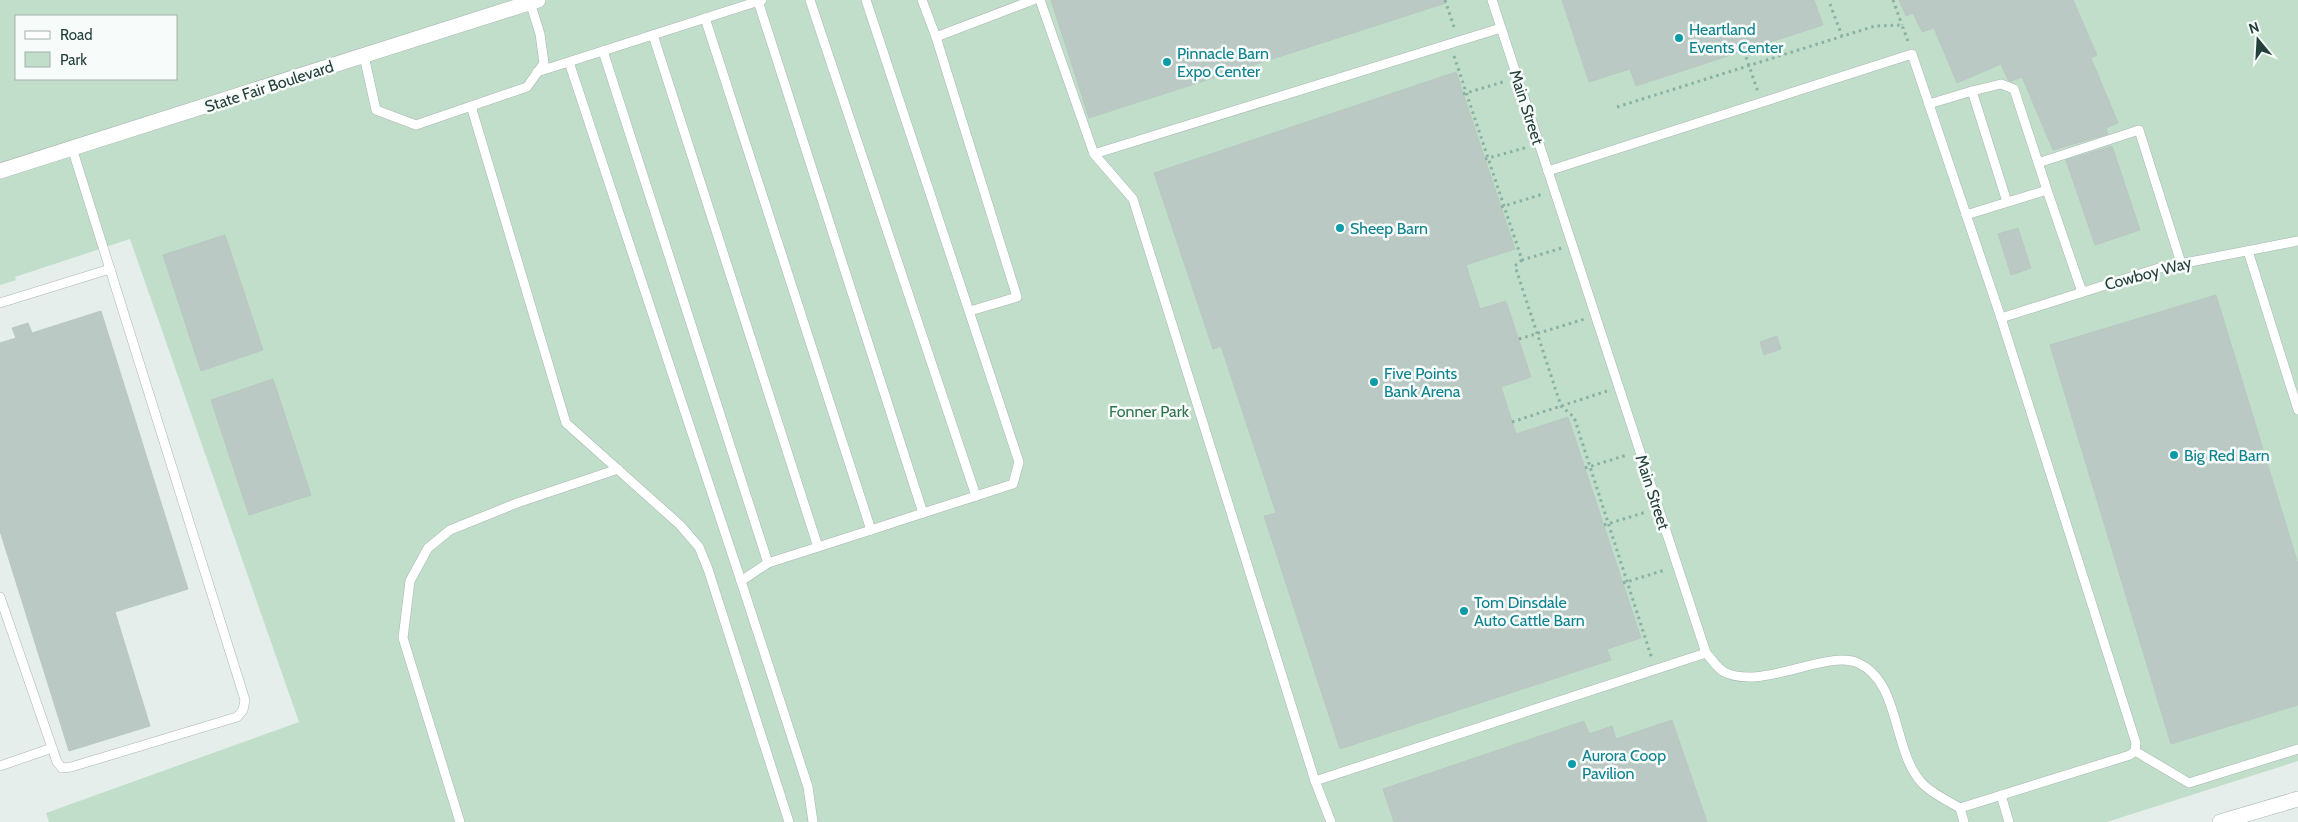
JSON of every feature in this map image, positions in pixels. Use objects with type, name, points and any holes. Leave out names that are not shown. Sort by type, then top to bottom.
[{"type":"street","name":"State Fair Boulevard","points":[[0,171],[534,1]]},
{"type":"street","points":[[2220,822],[2298,799]]},
{"type":"lane","points":[[810,0],[976,496]]},
{"type":"lane","points":[[740,581],[768,564],[1013,484],[1019,462],[866,0]]},
{"type":"lane","points":[[922,0],[936,37],[1017,297],[970,311]]},
{"type":"lane","points":[[936,37],[1033,0]]},
{"type":"lane","points":[[1040,0],[1094,154],[1133,199],[1315,781],[1331,822]]},
{"type":"lane","name":"Main Street","points":[[1492,0],[1706,653],[1724,672],[1748,677],[1797,670],[1838,659],[1856,662],[1872,671],[1881,682],[1908,761],[1922,784],[1960,808]]},
{"type":"lane","points":[[364,56],[376,110],[416,125],[527,87],[544,63],[534,1]]},
{"type":"lane","points":[[537,72],[760,1],[923,514]]},
{"type":"lane","points":[[705,18],[871,530]]},
{"type":"lane","points":[[1094,154],[1501,28]]},
{"type":"lane","points":[[653,35],[818,547]]},
{"type":"lane","points":[[603,51],[768,564]]},
{"type":"lane","points":[[1548,171],[1912,54],[2001,318],[2133,735],[2135,750]]},
{"type":"lane","points":[[569,62],[808,787],[813,822]]},
{"type":"lane","points":[[1929,104],[2001,84],[2014,89],[2082,292]]},
{"type":"lane","points":[[1972,91],[2007,202]]},
{"type":"lane","points":[[471,106],[566,423],[680,525],[699,547],[708,569],[789,822]]},
{"type":"lane","points":[[2038,163],[2139,130],[2180,263]]},
{"type":"lane","points":[[0,597],[57,762],[62,768],[71,767],[237,717],[244,710],[245,700],[72,148]]},
{"type":"lane","points":[[1966,215],[2047,190]]},
{"type":"lane","name":"Cowboy Way","points":[[2001,318],[2159,268],[2298,241]]},
{"type":"lane","points":[[2248,251],[2298,410]]},
{"type":"lane","points":[[0,303],[110,269]]},
{"type":"lane","points":[[460,822],[403,638],[410,581],[428,548],[450,530],[517,503],[618,469]]},
{"type":"lane","points":[[1315,781],[1706,653]]},
{"type":"lane","points":[[0,766],[52,748]]},
{"type":"lane","points":[[2135,750],[2189,783],[2298,749]]},
{"type":"lane","points":[[1964,822],[1960,808],[2130,755],[2135,750]]},
{"type":"lane","points":[[2001,795],[2009,822]]},
{"type":"path","points":[[1445,0],[1465,94],[1522,260]]},
{"type":"path","points":[[1894,0],[1912,54]]},
{"type":"path","points":[[1830,4],[1842,36]]},
{"type":"path","points":[[1617,107],[1874,26],[1902,25]]},
{"type":"path","points":[[1744,51],[1761,102]]},
{"type":"path","points":[[1465,94],[1517,77]]},
{"type":"path","points":[[1486,159],[1539,143]]},
{"type":"path","points":[[1502,206],[1555,191]]},
{"type":"path","points":[[1572,245],[1522,260],[1515,266],[1561,406],[1574,417],[1587,467],[1655,669]]},
{"type":"path","points":[[1519,339],[1595,315]]},
{"type":"path","points":[[1512,422],[1619,387]]},
{"type":"path","points":[[1587,467],[1640,451]]},
{"type":"path","points":[[1606,524],[1658,508]]},
{"type":"path","points":[[1625,582],[1678,567]]},
{"type":"green space","name":"Fonner Park","points":[[0,0],[2298,0],[2298,761],[2107,822],[49,822],[46,813],[299,722],[130,239],[15,277],[16,280],[0,285]]},
{"type":"building","name":"Pinnacle Barn Expo Center","points":[[1051,0],[1446,0],[1446,3],[1089,118]]},
{"type":"building","name":"Heartland Events Center","points":[[1562,0],[1814,0],[1823,25],[1636,86],[1630,69],[1589,82]]},
{"type":"building","points":[[1899,0],[2073,0],[2097,55],[2091,58],[2118,123],[2106,128],[2108,134],[2053,150],[2022,77],[2011,81],[2008,80],[2001,64],[1957,83],[1934,28],[1922,32],[1913,13],[1906,16]]},
{"type":"building","points":[[1456,72],[1515,249],[1466,265],[1480,309],[1506,301],[1531,377],[1501,387],[1516,434],[1568,417],[1641,638],[1607,649],[1611,660],[1340,749],[1264,516],[1276,513],[1221,346],[1213,349],[1154,173]]},
{"type":"building","points":[[2112,146],[2140,230],[2095,245],[2066,160]]},
{"type":"building","points":[[2018,228],[2031,268],[2011,275],[1998,234]]},
{"type":"building","points":[[225,235],[263,350],[201,371],[163,255]]},
{"type":"building","name":"Big Red Barn","points":[[2216,295],[2298,564],[2298,705],[2171,744],[2050,345]]},
{"type":"building","points":[[101,311],[188,589],[115,612],[150,726],[69,751],[0,531],[0,343],[16,338],[12,328],[28,323],[32,333]]},
{"type":"building","points":[[1777,336],[1781,349],[1764,355],[1760,342]]},
{"type":"building","points":[[273,379],[311,495],[249,515],[211,400]]},
{"type":"building","name":"Aurora Coop Pavilion","points":[[1672,720],[1707,822],[1394,822],[1383,789],[1584,721],[1589,734],[1612,726],[1616,739]]},
{"type":"place","name":"Heartland Events Center","points":[[1679,38]]},
{"type":"place","name":"Pinnacle Barn Expo Center","points":[[1167,62]]},
{"type":"place","name":"Sheep Barn","points":[[1340,228]]},
{"type":"place","name":"Five Points Bank Arena","points":[[1374,382]]},
{"type":"place","name":"Big Red Barn","points":[[2174,455]]},
{"type":"place","name":"Tom Dinsdale Auto Cattle Barn","points":[[1464,611]]},
{"type":"place","name":"Aurora Coop Pavilion","points":[[1572,764]]}]
